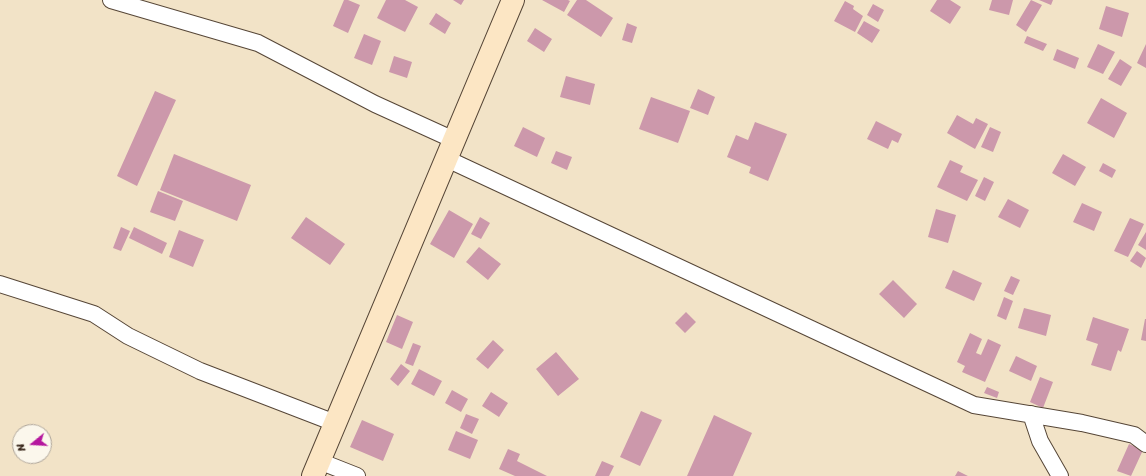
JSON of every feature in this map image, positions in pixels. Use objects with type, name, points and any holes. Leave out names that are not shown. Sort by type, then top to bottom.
[{"type":"main road","points":[[316,468],[513,0]]},
{"type":"street","points":[[111,0],[148,5],[258,43],[375,104],[450,150],[974,405],[1082,423],[1134,436],[1146,444]]},
{"type":"street","points":[[0,284],[94,314],[128,336],[200,370],[335,423]]},
{"type":"street","points":[[1031,414],[1040,441],[1060,476]]},
{"type":"street","points":[[316,468],[357,476]]},
{"type":"building","points":[[344,0],[360,5],[348,33],[333,26]]},
{"type":"building","points":[[386,0],[405,0],[418,7],[405,32],[377,18]]},
{"type":"building","points":[[453,0],[464,0],[461,5]]},
{"type":"building","points":[[542,0],[568,0],[570,1],[564,12]]},
{"type":"building","points":[[577,0],[586,0],[613,18],[601,37],[567,15]]},
{"type":"building","points":[[937,0],[950,0],[961,7],[950,24],[930,11]]},
{"type":"building","points":[[992,0],[1013,0],[1009,15],[989,10]]},
{"type":"building","points":[[1031,0],[1042,5],[1026,32],[1016,25]]},
{"type":"building","points":[[1039,0],[1053,0],[1051,5]]},
{"type":"building","points":[[845,1],[854,6],[853,9],[863,16],[855,32],[834,21]]},
{"type":"building","points":[[873,4],[884,10],[878,22],[867,15]]},
{"type":"building","points":[[1106,6],[1129,13],[1122,37],[1099,29]]},
{"type":"building","points":[[436,13],[451,23],[445,34],[429,24]]},
{"type":"building","points":[[864,21],[880,30],[872,43],[857,33]]},
{"type":"building","points":[[627,23],[637,27],[632,43],[622,40]]},
{"type":"building","points":[[535,28],[552,39],[544,52],[527,41]]},
{"type":"building","points":[[364,34],[381,41],[372,65],[354,58]]},
{"type":"building","points":[[1027,36],[1047,44],[1043,51],[1024,43]]},
{"type":"building","points":[[1098,44],[1115,52],[1103,74],[1087,67]]},
{"type":"building","points":[[1146,44],[1146,68],[1137,63]]},
{"type":"building","points":[[1057,49],[1079,58],[1075,69],[1053,60]]},
{"type":"building","points":[[394,56],[412,62],[407,78],[389,72]]},
{"type":"building","points":[[1120,59],[1132,67],[1121,86],[1108,79]]},
{"type":"building","points":[[566,76],[595,84],[590,105],[560,97]]},
{"type":"building","points":[[698,89],[715,97],[708,115],[690,108]]},
{"type":"building","points":[[155,91],[176,100],[137,186],[117,176]]},
{"type":"building","points":[[651,97],[690,111],[678,143],[639,129]]},
{"type":"building","points":[[1101,98],[1127,113],[1114,138],[1087,123]]},
{"type":"building","points":[[957,115],[973,124],[976,118],[988,124],[975,149],[947,133]]},
{"type":"building","points":[[876,121],[902,134],[898,143],[892,140],[888,149],[867,139]]},
{"type":"building","points":[[755,122],[787,134],[768,181],[749,173],[751,167],[727,157],[736,135],[748,140]]},
{"type":"building","points":[[523,127],[545,138],[537,157],[514,146]]},
{"type":"building","points":[[990,127],[1001,132],[993,152],[981,147]]},
{"type":"building","points":[[556,151],[572,157],[567,170],[551,163]]},
{"type":"building","points":[[174,154],[251,185],[237,221],[160,190]]},
{"type":"building","points":[[1063,154],[1086,167],[1075,186],[1052,173]]},
{"type":"building","points":[[950,160],[963,166],[960,172],[978,180],[967,201],[937,187]]},
{"type":"building","points":[[1103,163],[1116,170],[1112,178],[1099,171]]},
{"type":"building","points":[[984,177],[994,182],[985,201],[975,196]]},
{"type":"building","points":[[158,191],[183,201],[175,221],[150,212]]},
{"type":"building","points":[[1008,199],[1029,210],[1020,228],[998,217]]},
{"type":"building","points":[[1082,203],[1102,212],[1094,231],[1073,222]]},
{"type":"building","points":[[936,209],[956,215],[948,243],[928,237]]},
{"type":"building","points":[[449,210],[473,224],[454,258],[430,244]]},
{"type":"building","points":[[306,217],[345,244],[330,265],[291,238]]},
{"type":"building","points":[[480,217],[490,223],[481,239],[471,234]]},
{"type":"building","points":[[1130,218],[1144,224],[1128,257],[1114,251]]},
{"type":"building","points":[[121,227],[130,231],[121,251],[113,248]]},
{"type":"building","points":[[134,227],[167,243],[162,254],[129,238]]},
{"type":"building","points":[[179,230],[204,240],[193,267],[169,257]]},
{"type":"building","points":[[1146,232],[1146,250],[1138,245]]},
{"type":"building","points":[[479,247],[501,264],[488,280],[466,262]]},
{"type":"building","points":[[1137,251],[1146,258],[1141,268],[1130,261]]},
{"type":"building","points":[[953,270],[982,283],[974,301],[945,288]]},
{"type":"building","points":[[1011,276],[1020,280],[1013,295],[1004,291]]},
{"type":"building","points":[[893,280],[917,304],[904,318],[879,294]]},
{"type":"building","points":[[1004,297],[1013,301],[1006,320],[997,316]]},
{"type":"building","points":[[1024,308],[1051,315],[1046,336],[1018,328]]},
{"type":"building","points":[[686,312],[696,322],[685,333],[675,323]]},
{"type":"building","points":[[397,315],[413,322],[402,349],[386,342]]},
{"type":"building","points":[[1093,317],[1129,329],[1121,352],[1118,350],[1111,371],[1091,365],[1098,344],[1086,340]]},
{"type":"building","points":[[1146,319],[1146,341],[1141,340]]},
{"type":"building","points":[[970,333],[982,339],[976,353],[981,355],[988,339],[1001,345],[985,382],[962,372],[965,366],[957,362]]},
{"type":"building","points":[[493,340],[504,350],[488,369],[476,359]]},
{"type":"building","points":[[413,343],[421,346],[413,366],[405,363]]},
{"type":"building","points":[[556,352],[579,379],[558,396],[536,369]]},
{"type":"building","points":[[1016,356],[1037,366],[1031,381],[1009,371]]},
{"type":"building","points":[[401,364],[410,371],[398,386],[390,379]]},
{"type":"building","points":[[419,369],[442,381],[434,396],[411,384]]},
{"type":"building","points":[[1040,377],[1053,382],[1043,408],[1030,402]]},
{"type":"building","points":[[987,387],[999,392],[997,398],[984,393]]},
{"type":"building","points":[[452,390],[468,399],[461,412],[445,403]]},
{"type":"building","points":[[491,392],[508,403],[499,417],[482,406]]},
{"type":"building","points":[[641,411],[662,420],[640,466],[620,457]]},
{"type":"building","points":[[466,414],[479,419],[472,434],[460,428]]},
{"type":"building","points":[[714,415],[752,433],[733,476],[687,476]]},
{"type":"building","points":[[362,420],[394,434],[383,461],[350,447]]},
{"type":"building","points":[[456,431],[478,440],[470,459],[448,450]]},
{"type":"building","points":[[1129,444],[1143,450],[1131,476],[1117,471]]},
{"type":"building","points":[[508,449],[520,454],[517,461],[547,476],[515,476],[499,469]]},
{"type":"building","points":[[602,461],[614,466],[609,476],[595,476]]},
{"type":"building","points":[[958,471],[968,476],[955,476]]}]
